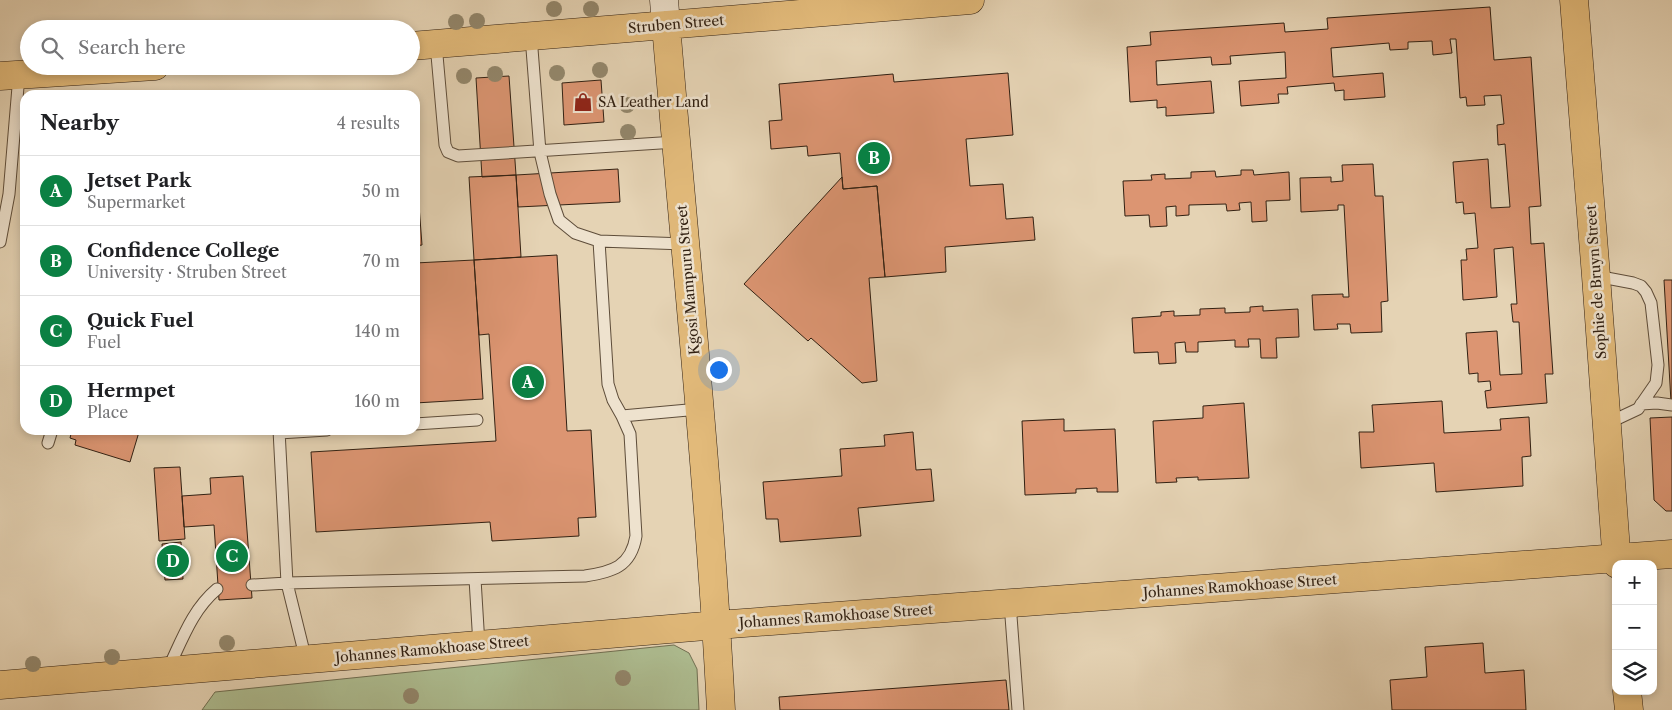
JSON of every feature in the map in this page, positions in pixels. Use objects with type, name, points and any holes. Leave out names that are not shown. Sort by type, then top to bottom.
[{"type":"main road","name":"Struben Street","points":[[424,45],[531,36],[665,12],[970,0]]},
{"type":"main road","name":"Sophie de Bruyn Street","points":[[1574,0],[1617,560]]},
{"type":"main road","name":"Kgosi Mampuru Street","points":[[665,12],[700,409],[717,625],[721,710]]},
{"type":"main road","points":[[9,76],[24,75]]},
{"type":"main road","name":"Johannes Ramokhoase Street","points":[[1625,560],[1672,554]]},
{"type":"main road","name":"Johannes Ramokhoase Street","points":[[0,685],[717,625],[1612,561]]},
{"type":"main road","points":[[1627,695],[1629,710]]},
{"type":"lane","points":[[531,36],[540,152],[550,194],[559,220],[574,233],[600,242],[685,244]]},
{"type":"lane","points":[[424,45],[445,145],[448,152],[458,156],[676,142]]},
{"type":"lane","points":[[0,242],[11,178],[9,76]]},
{"type":"lane","points":[[252,585],[585,576],[604,573],[616,568],[628,559],[635,543],[630,434],[613,400],[608,384],[600,242]]},
{"type":"lane","points":[[1596,276],[1624,280],[1641,286],[1646,292],[1651,303],[1658,366],[1656,383],[1638,409],[1606,424]]},
{"type":"lane","points":[[1641,404],[1657,403],[1672,406]]},
{"type":"lane","points":[[622,416],[700,409]]},
{"type":"lane","points":[[420,424],[478,420]]},
{"type":"lane","points":[[48,443],[50,435]]},
{"type":"lane","points":[[279,435],[287,583],[306,660]]},
{"type":"lane","points":[[475,579],[478,645]]},
{"type":"lane","points":[[167,671],[193,617],[205,600],[218,589]]},
{"type":"lane","points":[[1010,603],[1018,710]]},
{"type":"green space","points":[[674,645],[689,653],[697,669],[699,710],[202,710],[215,692]]},
{"type":"building","points":[[1490,7],[1494,60],[1531,57],[1541,206],[1529,207],[1531,244],[1544,243],[1553,374],[1545,374],[1547,403],[1487,408],[1485,391],[1491,390],[1490,381],[1478,382],[1478,373],[1469,374],[1466,333],[1497,331],[1500,375],[1522,374],[1519,322],[1513,322],[1511,304],[1517,304],[1513,247],[1494,249],[1497,297],[1463,300],[1461,260],[1467,260],[1466,249],[1478,248],[1475,213],[1464,214],[1463,202],[1456,203],[1453,162],[1488,159],[1491,208],[1510,207],[1505,144],[1498,145],[1497,125],[1504,124],[1501,95],[1484,96],[1485,105],[1467,106],[1466,97],[1460,98],[1456,39],[1450,39],[1452,53],[1433,55],[1432,41],[1408,42],[1408,49],[1390,50],[1389,43],[1331,48],[1333,77],[1383,73],[1385,97],[1344,100],[1344,90],[1335,91],[1334,83],[1287,87],[1288,94],[1278,94],[1279,103],[1241,106],[1239,81],[1286,78],[1285,52],[1230,56],[1231,64],[1212,65],[1211,57],[1156,61],[1157,85],[1211,81],[1214,113],[1166,116],[1166,107],[1157,108],[1157,100],[1130,102],[1127,47],[1151,45],[1150,32],[1284,23],[1285,32],[1328,29],[1327,18]]},
{"type":"building","points":[[1008,73],[1013,135],[966,139],[970,186],[1003,184],[1006,219],[1033,217],[1035,240],[945,247],[946,272],[885,277],[877,186],[843,189],[840,153],[808,156],[807,146],[771,149],[769,121],[782,120],[779,84],[893,74],[894,82]]},
{"type":"building","points":[[509,76],[516,175],[482,177],[476,78]]},
{"type":"building","name":"SA Leather Land","points":[[601,80],[604,122],[564,125],[562,83]]},
{"type":"building","points":[[1373,164],[1375,196],[1383,196],[1388,301],[1381,302],[1382,332],[1351,333],[1350,324],[1337,324],[1338,329],[1314,330],[1312,295],[1343,294],[1343,297],[1349,297],[1344,205],[1338,205],[1338,210],[1301,212],[1300,178],[1331,177],[1331,182],[1343,181],[1342,165]]},
{"type":"building","points":[[618,169],[620,202],[518,207],[516,175]]},
{"type":"building","points":[[1241,170],[1253,170],[1254,175],[1289,172],[1290,200],[1266,201],[1267,221],[1252,222],[1251,202],[1239,203],[1240,210],[1227,211],[1226,204],[1189,205],[1189,215],[1176,216],[1176,206],[1166,207],[1167,226],[1150,227],[1149,215],[1125,216],[1123,181],[1152,180],[1151,175],[1165,174],[1165,179],[1191,178],[1191,172],[1215,171],[1216,177],[1241,175]]},
{"type":"building","points":[[516,175],[521,257],[474,260],[469,177]]},
{"type":"building","points":[[842,177],[843,189],[877,186],[885,277],[869,278],[877,381],[862,383],[811,338],[808,341],[744,284]]},
{"type":"building","points":[[420,219],[422,245],[420,245]]},
{"type":"building","points":[[557,255],[567,431],[591,430],[596,517],[578,518],[579,536],[492,541],[490,522],[316,532],[311,452],[496,441],[489,334],[479,335],[474,260]]},
{"type":"building","points":[[474,260],[483,399],[420,403],[420,263]]},
{"type":"building","points":[[1664,280],[1672,280],[1672,402],[1671,402]]},
{"type":"building","points":[[1263,306],[1263,311],[1298,309],[1299,337],[1276,338],[1277,358],[1261,358],[1260,339],[1248,339],[1249,347],[1235,347],[1235,340],[1198,342],[1198,352],[1186,352],[1185,342],[1175,343],[1176,363],[1159,364],[1158,352],[1134,353],[1132,318],[1161,316],[1161,312],[1174,311],[1174,316],[1200,315],[1200,309],[1225,308],[1225,313],[1250,312],[1250,307]]},
{"type":"building","points":[[1442,401],[1444,433],[1501,430],[1500,419],[1529,417],[1531,456],[1522,457],[1523,486],[1436,492],[1434,463],[1361,468],[1359,432],[1374,432],[1372,405]]},
{"type":"building","points":[[1244,403],[1249,478],[1198,480],[1198,477],[1176,478],[1177,482],[1156,483],[1153,421],[1203,418],[1203,406]]},
{"type":"building","points":[[1672,417],[1672,511],[1666,511],[1654,500],[1650,418]]},
{"type":"building","points":[[1064,419],[1064,431],[1115,429],[1118,492],[1097,492],[1097,488],[1076,489],[1076,493],[1025,495],[1022,421]]},
{"type":"building","points":[[913,432],[916,470],[931,469],[934,501],[858,508],[861,536],[780,542],[778,519],[766,519],[763,482],[842,476],[840,449],[885,446],[884,435]]},
{"type":"building","points":[[71,435],[138,435],[130,462],[75,445],[76,440],[70,438]]},
{"type":"building","points":[[180,467],[185,539],[159,541],[154,468]]},
{"type":"building","points":[[243,476],[252,598],[219,600],[214,525],[184,527],[182,496],[211,494],[210,478]]},
{"type":"building","points":[[181,542],[183,579],[165,580],[162,544]]},
{"type":"building","points":[[1483,643],[1485,673],[1524,670],[1526,710],[1392,710],[1390,680],[1427,677],[1425,647]]},
{"type":"building","points":[[1006,680],[1009,710],[780,710],[779,697]]},
{"type":"place","name":"SA Leather Land","points":[[583,102]]},
{"type":"place","name":"Confidence College","points":[[874,158]]},
{"type":"place","name":"Jetset Park","points":[[528,382]]},
{"type":"place","name":"Quick Fuel","points":[[232,556]]},
{"type":"place","name":"Hermpet","points":[[173,561]]}]
